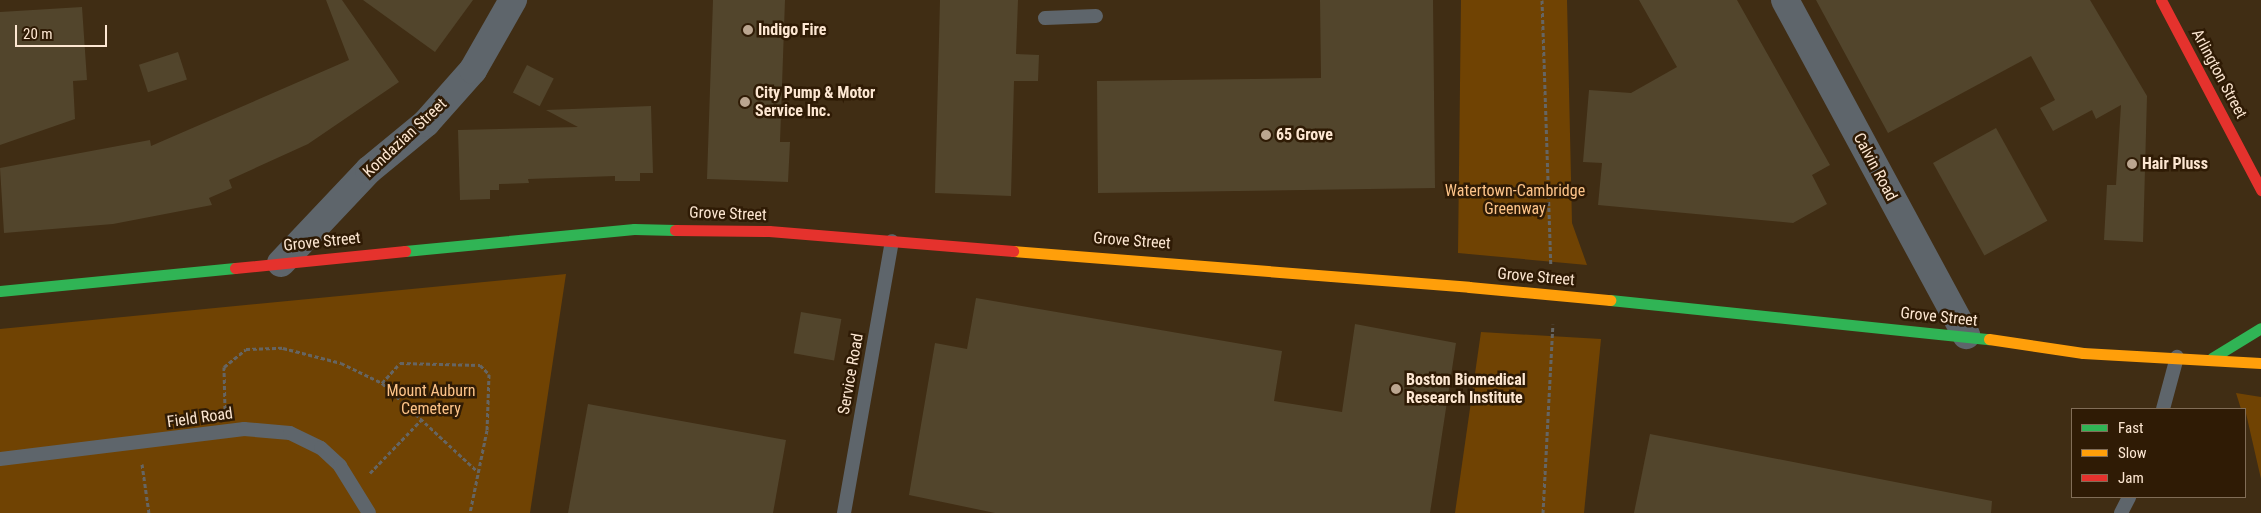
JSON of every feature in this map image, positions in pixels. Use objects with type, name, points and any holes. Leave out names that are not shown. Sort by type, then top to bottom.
[{"type":"street","name":"Kondazian Street","points":[[281,263],[369,170],[426,123],[473,70],[513,0]]},
{"type":"street","name":"Calvin Road","points":[[1785,0],[1966,335]]},
{"type":"street","name":"Arlington Street","points":[[2161,0],[2261,190]]},
{"type":"street","name":"Grove Street","points":[[0,291],[634,229],[769,231],[1469,287],[1966,335],[2083,353],[2212,358],[2261,363]]},
{"type":"street","points":[[2212,358],[2261,328]]},
{"type":"lane","points":[[1044,18],[1096,16]]},
{"type":"lane","name":"Service Road","points":[[844,513],[892,241]]},
{"type":"lane","points":[[2163,408],[2177,357]]},
{"type":"lane","name":"Field Road","points":[[0,459],[226,432],[290,433],[321,448],[356,488],[372,512]]},
{"type":"lane","points":[[2121,513],[2128,498]]},
{"type":"path","points":[[1542,0],[1551,269]]},
{"type":"path","points":[[1543,513],[1552,319]]},
{"type":"path","points":[[226,432],[224,366],[246,349],[283,348],[340,363],[382,383],[478,473]]},
{"type":"path","points":[[382,383],[400,363],[480,365],[488,374],[487,430],[470,513]]},
{"type":"path","points":[[356,488],[421,420]]},
{"type":"path","points":[[139,443],[149,513]]},
{"type":"green space","name":"Watertown-Cambridge Greenway","points":[[1461,0],[1567,0],[1572,223],[1587,265],[1458,253]]},
{"type":"green space","name":"Mount Auburn Cemetery","points":[[566,274],[530,513],[0,513],[0,329]]},
{"type":"green space","points":[[1481,332],[1601,339],[1584,513],[1455,513]]},
{"type":"green space","points":[[2236,393],[2261,397],[2261,479],[2246,408],[2241,408]]},
{"type":"building","points":[[326,0],[342,0],[399,82],[308,144],[229,180],[232,188],[209,198],[212,205],[113,224],[4,233],[0,168],[150,140],[151,146],[349,60]]},
{"type":"building","points":[[363,0],[473,0],[435,52]]},
{"type":"building","name":"City Pump & Motor Service Inc.","points":[[713,0],[785,0],[780,142],[790,142],[788,182],[707,179]]},
{"type":"building","points":[[940,0],[1018,0],[1016,54],[1039,55],[1038,81],[1014,81],[1011,196],[935,193]]},
{"type":"building","name":"65 Grove","points":[[1320,0],[1433,0],[1435,188],[1098,193],[1097,81],[1321,78]]},
{"type":"building","points":[[1639,0],[1737,0],[1830,165],[1812,175],[1827,204],[1793,223],[1598,205],[1602,163],[1583,162],[1589,90],[1631,93],[1677,67]]},
{"type":"building","points":[[1816,0],[2090,0],[2147,96],[2143,242],[2104,240],[2107,185],[2116,185],[2121,105],[2096,119],[2092,110],[2053,131],[2040,108],[2055,100],[2031,56],[1888,133]]},
{"type":"building","points":[[82,7],[87,80],[73,81],[75,119],[0,145],[0,12]]},
{"type":"building","points":[[178,52],[187,80],[148,92],[139,65]]},
{"type":"building","points":[[527,65],[554,79],[540,106],[513,93]]},
{"type":"building","points":[[651,106],[653,173],[640,173],[640,181],[615,181],[615,176],[528,179],[529,183],[499,184],[499,190],[490,190],[490,199],[460,200],[458,130],[578,127],[546,110]]},
{"type":"building","points":[[1996,128],[2047,221],[1984,256],[1933,163]]},
{"type":"building","points":[[976,298],[1282,351],[1274,401],[1342,412],[1355,324],[1456,343],[1430,513],[995,513],[909,495],[935,343],[967,349]]},
{"type":"building","points":[[801,312],[841,319],[834,360],[794,353]]},
{"type":"building","points":[[588,404],[786,440],[773,513],[568,513]]},
{"type":"building","points":[[1650,434],[1992,501],[1991,513],[1634,513]]},
{"type":"traffic: fast","points":[[405,251],[634,229],[675,230]]},
{"type":"traffic: fast","points":[[0,291],[235,268]]},
{"type":"traffic: fast","points":[[1610,300],[1989,339]]},
{"type":"traffic: fast","points":[[2212,358],[2261,328]]},
{"type":"traffic: slow","points":[[1013,251],[1469,287]]},
{"type":"traffic: slow","points":[[1469,287],[1610,300]]},
{"type":"traffic: slow","points":[[1989,339],[2083,353],[2261,363]]},
{"type":"traffic: jam","points":[[2161,0],[2261,190]]},
{"type":"traffic: jam","points":[[675,230],[769,231],[1013,251]]},
{"type":"traffic: jam","points":[[235,268],[405,251]]},
{"type":"place","name":"Indigo Fire","points":[[748,30]]},
{"type":"place","name":"City Pump & Motor Service Inc.","points":[[745,102]]},
{"type":"place","name":"65 Grove","points":[[1266,135]]},
{"type":"place","name":"Hair Pluss","points":[[2132,164]]},
{"type":"place","name":"Boston Biomedical Research Institute","points":[[1396,389]]}]
